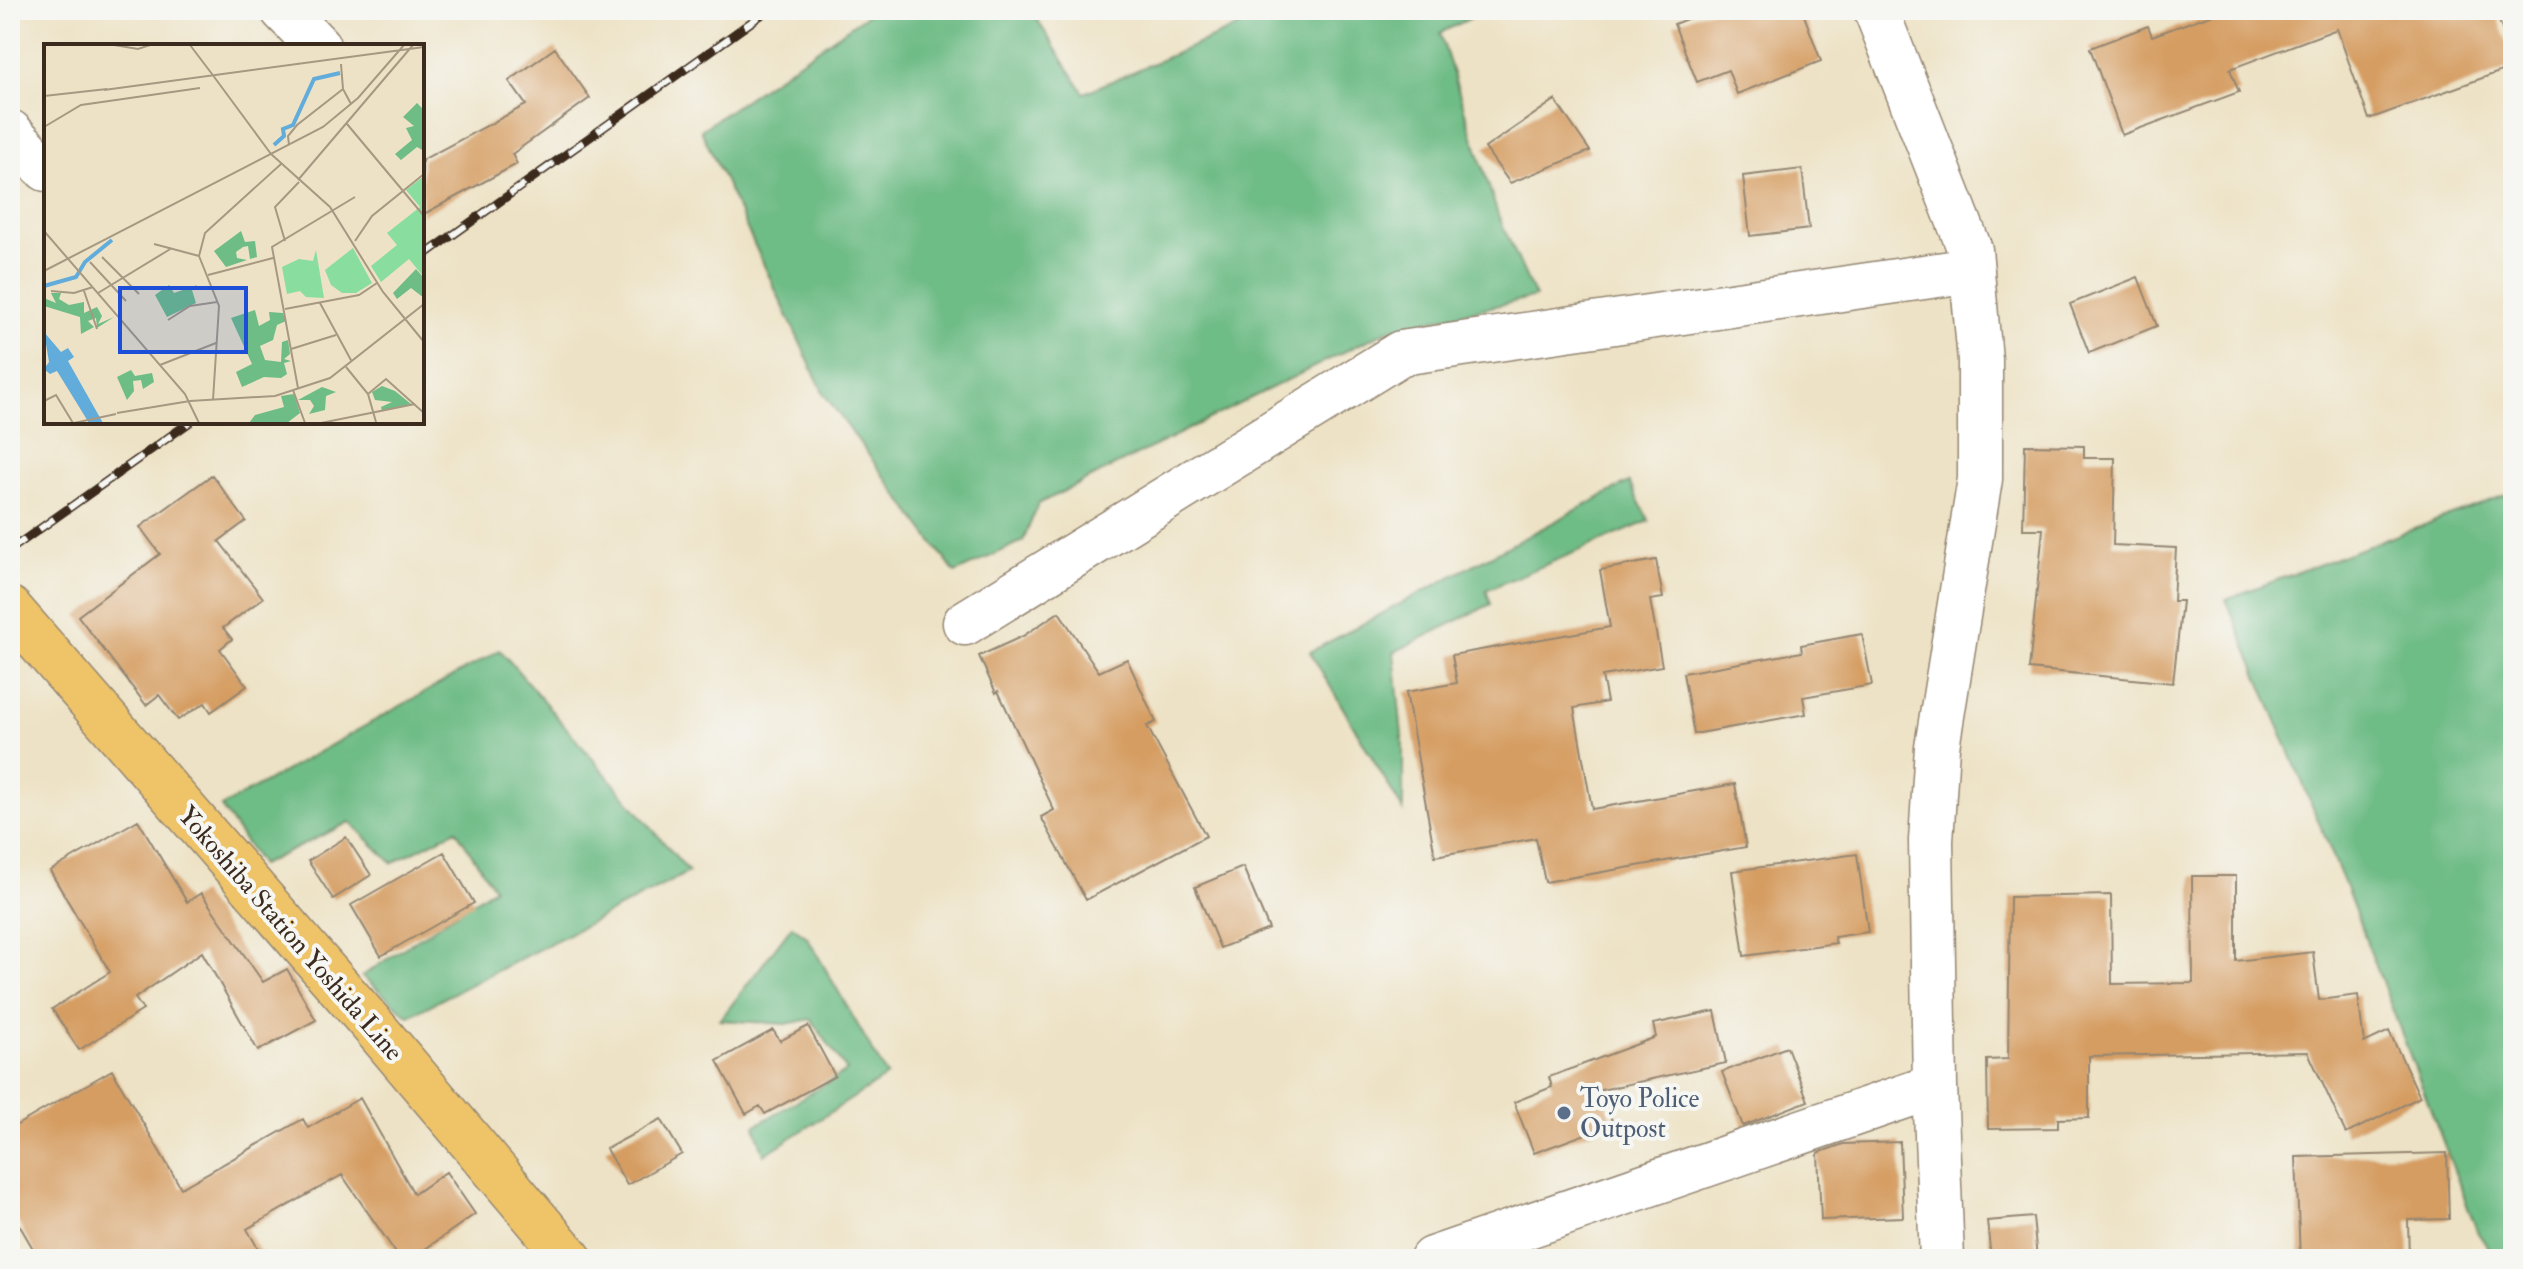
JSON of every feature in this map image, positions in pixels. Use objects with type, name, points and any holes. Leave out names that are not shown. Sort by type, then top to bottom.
[{"type":"main road","name":"Yokoshiba Station Yoshida Line","points":[[10,609],[374,1027],[570,1259]]},
{"type":"street","points":[[283,10],[316,44]]},
{"type":"street","points":[[1876,10],[1970,250],[1980,360],[1980,479],[1937,747],[1931,841],[1935,1086],[1942,1259]]},
{"type":"street","points":[[10,132],[44,167]]},
{"type":"street","points":[[965,623],[1401,353],[1972,270]]},
{"type":"street","points":[[1432,1259],[1935,1086]]},
{"type":"green space","points":[[874,10],[1031,10],[1084,93],[1235,28],[1287,10],[1487,10],[1440,33],[1498,215],[1535,297],[1388,330],[1038,504],[1023,541],[955,573],[824,394],[701,130]]},
{"type":"green space","points":[[1629,482],[1649,521],[1486,590],[1491,604],[1394,652],[1403,746],[1403,810],[1310,652]]},
{"type":"green space","points":[[2513,492],[2513,1259],[2496,1259],[2478,1233],[2343,880],[2226,599]]},
{"type":"green space","points":[[500,650],[689,872],[409,1016],[362,976],[494,888],[456,830],[392,863],[350,822],[261,865],[221,807]]},
{"type":"green space","points":[[792,926],[807,937],[887,1076],[764,1155],[755,1126],[847,1071],[811,1019],[786,1024],[720,1020]]},
{"type":"building","points":[[1709,10],[1802,10],[1821,61],[1737,94],[1728,70],[1697,82],[1674,24]]},
{"type":"building","points":[[2224,10],[2495,10],[2513,59],[2513,67],[2369,119],[2337,29],[2230,69],[2239,92],[2122,135],[2090,48],[2148,26],[2152,36]]},
{"type":"building","points":[[555,48],[590,98],[512,154],[517,164],[424,214],[424,159],[526,105],[509,81]]},
{"type":"building","points":[[1555,100],[1590,151],[1510,183],[1485,148]]},
{"type":"building","points":[[1802,169],[1809,229],[1750,236],[1743,176]]},
{"type":"building","points":[[2138,277],[2157,326],[2089,353],[2070,304]]},
{"type":"building","points":[[2025,445],[2084,446],[2084,458],[2115,458],[2113,545],[2176,548],[2173,601],[2182,601],[2173,683],[2029,669],[2043,529],[2023,529]]},
{"type":"building","points":[[212,475],[246,521],[219,541],[263,598],[223,628],[232,639],[220,649],[247,686],[211,712],[205,703],[178,720],[159,695],[146,705],[78,616],[160,554],[140,527]]},
{"type":"building","points":[[1656,560],[1663,598],[1650,600],[1662,666],[1602,676],[1607,702],[1574,708],[1592,809],[1735,784],[1746,847],[1545,882],[1536,838],[1435,856],[1406,692],[1457,683],[1452,655],[1610,627],[1600,570]]},
{"type":"building","points":[[1059,612],[1099,672],[1127,659],[1156,722],[1147,726],[1206,836],[1086,900],[1041,817],[1054,810],[979,656],[1023,636]]},
{"type":"building","points":[[1862,634],[1872,685],[1803,697],[1806,714],[1694,734],[1683,673],[1802,652],[1801,645]]},
{"type":"building","points":[[138,820],[187,902],[201,893],[263,982],[287,969],[316,1020],[258,1051],[202,952],[135,998],[143,1010],[79,1050],[52,1009],[110,972],[50,871]]},
{"type":"building","points":[[346,837],[371,875],[333,899],[308,861]]},
{"type":"building","points":[[444,852],[474,903],[381,956],[351,905]]},
{"type":"building","points":[[1857,854],[1868,932],[1834,937],[1836,943],[1744,956],[1732,871]]},
{"type":"building","points":[[1243,867],[1269,929],[1220,948],[1195,887]]},
{"type":"building","points":[[2192,876],[2236,876],[2236,961],[2313,952],[2319,1000],[2358,995],[2364,1043],[2389,1031],[2420,1097],[2346,1134],[2308,1052],[2089,1056],[2089,1118],[2058,1119],[2058,1128],[1988,1129],[1987,1060],[2008,1059],[2010,897],[2111,895],[2112,984],[2193,983]]},
{"type":"building","points":[[1715,1011],[1726,1063],[1601,1090],[1613,1124],[1534,1153],[1514,1102],[1552,1087],[1549,1077],[1656,1037],[1653,1024]]},
{"type":"building","points":[[808,1026],[835,1076],[765,1114],[760,1106],[746,1114],[717,1061],[773,1030],[780,1041]]},
{"type":"building","points":[[1787,1047],[1808,1101],[1743,1126],[1722,1072]]},
{"type":"building","points":[[112,1070],[181,1188],[303,1119],[308,1128],[360,1098],[414,1194],[446,1172],[475,1214],[411,1259],[400,1259],[342,1175],[247,1229],[264,1259],[39,1259],[10,1209],[10,1129]]},
{"type":"building","points":[[661,1119],[682,1154],[627,1185],[606,1149]]},
{"type":"building","points":[[1900,1142],[1903,1217],[1821,1220],[1818,1153],[1843,1144]]},
{"type":"building","points":[[2447,1153],[2449,1219],[2408,1220],[2409,1259],[2300,1259],[2296,1157]]},
{"type":"building","points":[[2033,1217],[2037,1259],[1991,1259],[1987,1221]]},
{"type":"railway","points":[[424,256],[768,10]]},
{"type":"railway","points":[[10,550],[187,424]]},
{"type":"place","name":"Toyo Police Outpost","points":[[1564,1113]]}]
